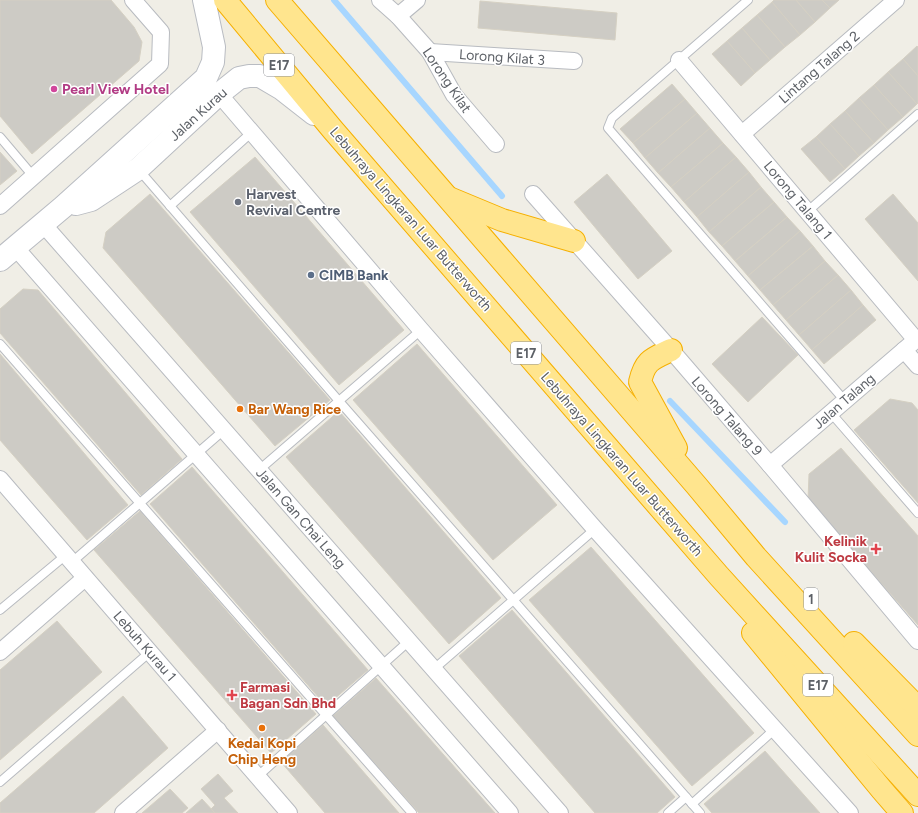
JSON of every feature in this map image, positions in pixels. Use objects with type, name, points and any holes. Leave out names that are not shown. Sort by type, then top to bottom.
[{"type":"highway","name":"Lebuhraya Lingkaran Luar Butterworth","points":[[225,0],[333,130],[719,576],[918,795]]},
{"type":"highway","points":[[276,0],[696,485],[756,557],[918,735]]},
{"type":"highway","points":[[446,197],[502,220],[574,241]]},
{"type":"highway","points":[[671,350],[651,360],[643,370],[640,382],[696,485]]},
{"type":"highway","name":"1","points":[[756,557],[804,592],[918,708]]},
{"type":"highway","points":[[719,576],[755,636],[902,813]]},
{"type":"street","points":[[0,206],[160,64],[161,32],[133,0]]},
{"type":"street","name":"Jalan Kurau","points":[[8,253],[63,207],[206,78],[213,62],[214,47],[204,0]]},
{"type":"street","name":"Lorong Kilat","points":[[380,0],[398,16],[430,52],[454,95],[496,144]]},
{"type":"street","points":[[398,16],[417,0]]},
{"type":"street","name":"Lintang Talang 2","points":[[742,134],[896,0]]},
{"type":"street","name":"Lorong Kilat 3","points":[[430,52],[574,61]]},
{"type":"street","name":"Lorong Talang 1","points":[[680,60],[808,211],[912,342],[918,366]]},
{"type":"street","name":"Jalan Kurau","points":[[63,207],[91,200],[138,168],[219,94],[239,78],[260,76],[282,89],[333,130]]},
{"type":"street","points":[[219,94],[421,330],[595,529],[850,813]]},
{"type":"street","name":"Lorong Talang 9","points":[[534,194],[770,465],[918,641]]},
{"type":"street","name":"Jalan Gan Chai Leng","points":[[43,224],[560,813]]},
{"type":"street","points":[[8,253],[196,454],[510,813]]},
{"type":"street","name":"Jalan Talang","points":[[770,465],[912,342]]},
{"type":"street","name":"Lebuh Kurau 1","points":[[0,479],[290,813]]},
{"type":"street","points":[[0,652],[86,578]]},
{"type":"street","points":[[123,813],[218,730]]},
{"type":"lane","points":[[748,0],[612,118],[608,128],[845,401]]},
{"type":"lane","points":[[808,211],[918,114]]},
{"type":"lane","points":[[170,206],[252,132]]},
{"type":"lane","points":[[0,137],[34,176]]},
{"type":"lane","points":[[138,168],[339,401],[700,813]]},
{"type":"lane","points":[[259,470],[421,330]]},
{"type":"lane","points":[[0,344],[412,813]]},
{"type":"lane","points":[[831,413],[918,513]]},
{"type":"lane","points":[[0,610],[139,503],[224,430]]},
{"type":"lane","points":[[434,670],[595,529]]},
{"type":"lane","points":[[258,776],[409,641]]},
{"type":"lane","points":[[0,782],[150,652]]},
{"type":"lane","points":[[668,813],[689,801],[775,729]]},
{"type":"building","name":"Pearl View Hotel","points":[[0,0],[111,0],[134,27],[142,42],[139,61],[32,154],[0,116]]},
{"type":"building","points":[[774,0],[796,0],[815,22],[800,35],[772,2]]},
{"type":"building","points":[[796,0],[822,0],[830,8],[815,22]]},
{"type":"building","points":[[822,0],[839,0],[830,8]]},
{"type":"building","points":[[480,1],[617,13],[615,40],[478,28]]},
{"type":"building","points":[[772,2],[800,35],[785,47],[757,15]]},
{"type":"building","points":[[757,15],[785,47],[770,60],[742,28]]},
{"type":"building","points":[[742,28],[770,60],[755,73],[727,41]]},
{"type":"building","points":[[727,41],[755,73],[741,86],[712,54]]},
{"type":"building","points":[[917,46],[918,47],[918,76],[903,59]]},
{"type":"building","points":[[903,59],[918,76],[917,104],[888,72]]},
{"type":"building","points":[[888,72],[917,104],[903,117],[874,85]]},
{"type":"building","points":[[672,84],[685,99],[633,143],[620,129]]},
{"type":"building","points":[[874,85],[903,117],[888,130],[859,98]]},
{"type":"building","points":[[859,98],[888,130],[874,143],[845,111]]},
{"type":"building","points":[[685,99],[697,113],[645,158],[633,143]]},
{"type":"building","points":[[845,111],[874,143],[859,156],[830,124]]},
{"type":"building","points":[[697,113],[710,128],[658,173],[645,158]]},
{"type":"building","points":[[830,124],[859,156],[845,169],[816,137]]},
{"type":"building","points":[[710,128],[723,143],[671,187],[658,173]]},
{"type":"building","points":[[816,137],[845,169],[830,182],[801,149]]},
{"type":"building","points":[[723,143],[736,157],[684,202],[671,187]]},
{"type":"building","points":[[0,152],[17,171],[0,185]]},
{"type":"building","points":[[255,157],[404,330],[339,385],[190,212]]},
{"type":"building","points":[[736,157],[749,172],[697,217],[684,202]]},
{"type":"building","points":[[749,172],[761,187],[709,232],[697,217]]},
{"type":"building","points":[[607,174],[672,251],[638,279],[574,202]]},
{"type":"building","points":[[761,187],[774,202],[722,246],[709,232]]},
{"type":"building","points":[[150,194],[330,400],[275,446],[103,248],[106,232]]},
{"type":"building","points":[[893,194],[918,223],[918,281],[865,219]]},
{"type":"building","points":[[774,202],[787,217],[735,261],[722,246]]},
{"type":"building","points":[[787,217],[800,231],[748,276],[735,261]]},
{"type":"building","points":[[800,231],[813,246],[760,290],[748,276]]},
{"type":"building","points":[[813,246],[825,261],[773,305],[760,290]]},
{"type":"building","points":[[825,261],[838,275],[786,320],[773,305]]},
{"type":"building","points":[[838,275],[851,290],[799,335],[786,320]]},
{"type":"building","points":[[23,289],[38,290],[182,459],[141,495],[0,333],[0,309]]},
{"type":"building","points":[[851,290],[863,305],[812,350],[799,335]]},
{"type":"building","points":[[863,305],[876,320],[824,364],[812,350]]},
{"type":"building","points":[[762,317],[798,355],[748,402],[712,364]]},
{"type":"building","points":[[417,344],[557,505],[493,560],[353,400]]},
{"type":"building","points":[[0,354],[128,505],[87,540],[0,440]]},
{"type":"building","points":[[890,399],[912,403],[918,410],[918,503],[854,430]]},
{"type":"building","points":[[339,411],[501,598],[449,644],[286,457]]},
{"type":"building","points":[[841,448],[918,536],[918,625],[808,500],[809,474]]},
{"type":"building","points":[[192,467],[368,670],[326,706],[150,504]]},
{"type":"building","points":[[140,511],[316,714],[271,753],[94,550]]},
{"type":"building","points":[[591,547],[754,733],[692,786],[529,600]]},
{"type":"building","points":[[512,610],[675,797],[657,813],[595,813],[459,656]]},
{"type":"building","points":[[57,621],[102,672],[0,760],[0,670]]},
{"type":"building","points":[[376,678],[495,813],[419,813],[333,716]]},
{"type":"building","points":[[123,696],[168,748],[94,813],[0,813],[0,803]]},
{"type":"building","points":[[323,725],[399,813],[325,813],[281,762]]},
{"type":"building","points":[[765,751],[820,813],[712,813],[704,804]]},
{"type":"building","points":[[218,774],[233,791],[224,798],[238,813],[215,813],[211,809],[215,805],[201,789]]},
{"type":"building","points":[[170,789],[188,808],[182,813],[142,813]]},
{"type":"building","points":[[202,799],[215,813],[186,813]]},
{"type":"waterway","points":[[334,0],[502,196]]},
{"type":"waterway","points":[[670,401],[785,522]]},
{"type":"place","name":"Pearl View Hotel","points":[[54,89]]},
{"type":"place","name":"Harvest Revival Centre","points":[[238,202]]},
{"type":"place","name":"CIMB Bank","points":[[311,275]]},
{"type":"place","name":"Bar Wang Rice","points":[[240,409]]},
{"type":"place","name":"Kelinik Kulit Socka","points":[[876,549]]},
{"type":"place","name":"Farmasi Bagan Sdn Bhd","points":[[232,695]]},
{"type":"place","name":"Kedai Kopi Chip Heng","points":[[262,728]]}]
